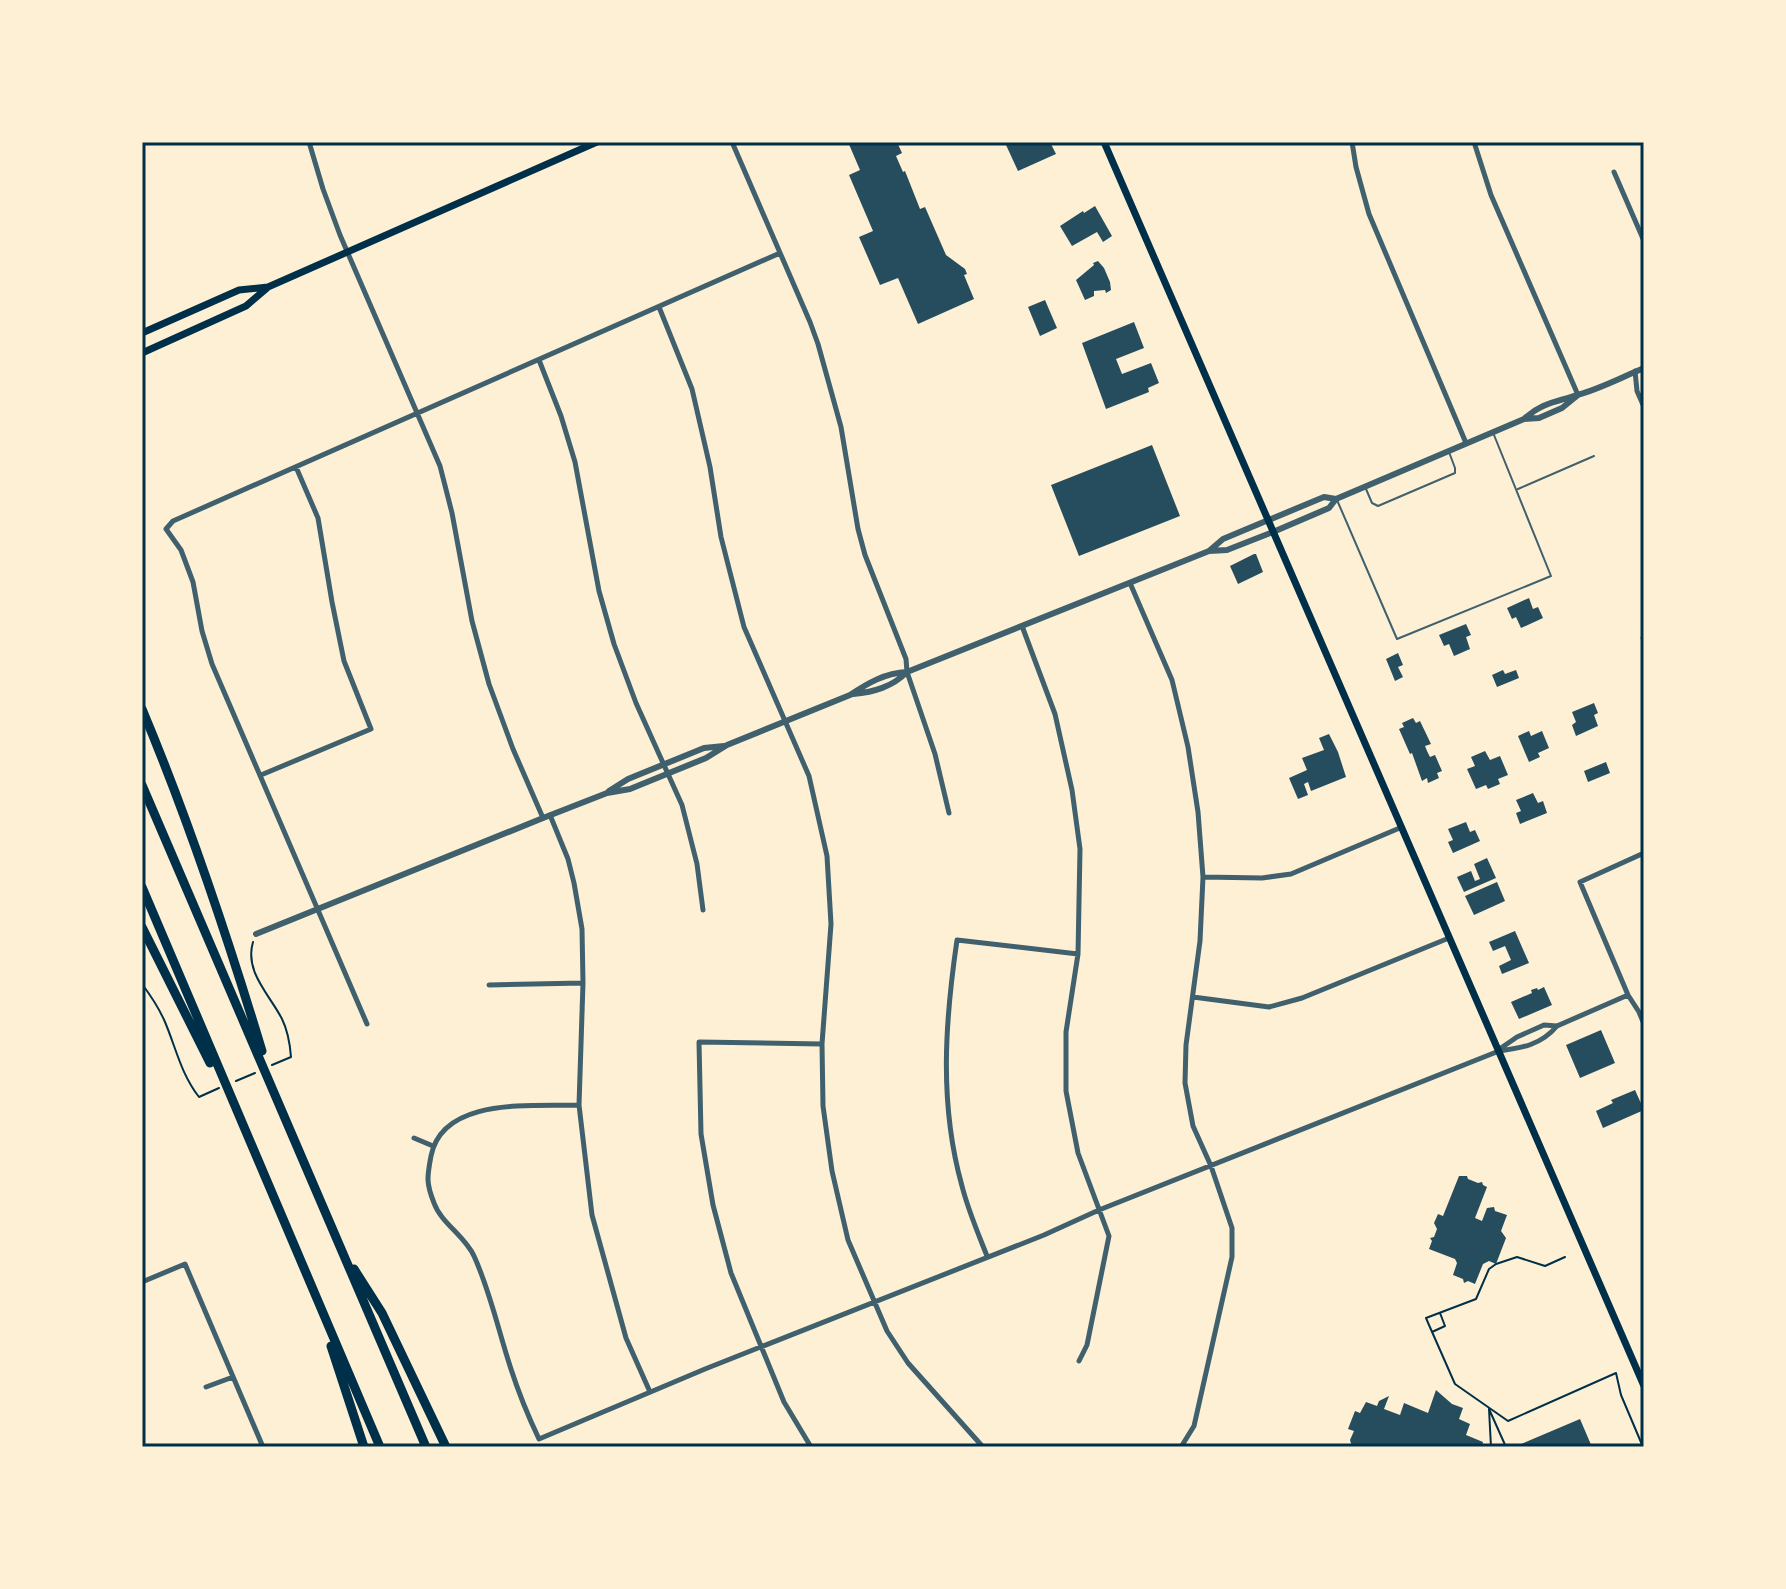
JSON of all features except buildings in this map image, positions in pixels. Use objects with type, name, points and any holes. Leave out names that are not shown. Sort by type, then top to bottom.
[{"type":"highway","points":[[142,709],[225,930],[275,1097]]},
{"type":"highway","points":[[142,785],[426,1447]]},
{"type":"highway","points":[[142,887],[380,1447]]},
{"type":"highway","points":[[142,927],[248,1137]]},
{"type":"highway","points":[[339,1246],[382,1313],[446,1447]]},
{"type":"highway","points":[[311,1286],[364,1447]]},
{"type":"main road","points":[[142,353],[246,306],[268,287],[597,142]]},
{"type":"main road","points":[[1104,142],[1644,1386]]},
{"type":"main road","points":[[142,333],[239,290],[268,287]]},
{"type":"street","points":[[309,142],[331,213],[445,482],[472,621],[489,684],[513,749],[568,859],[582,929],[579,1105],[592,1215],[626,1338],[650,1392]]},
{"type":"street","points":[[732,142],[810,322],[824,363],[841,427],[858,529],[874,580],[906,659],[907,672],[935,754],[949,813]]},
{"type":"street","points":[[1352,142],[1369,214],[1466,443]]},
{"type":"street","points":[[1474,142],[1491,195],[1578,395]]},
{"type":"street","points":[[1614,172],[1644,241]]},
{"type":"street","points":[[367,1024],[212,664],[193,582],[181,550],[166,529],[173,521],[780,253]]},
{"type":"street","points":[[659,307],[692,389],[710,467],[721,537],[744,627],[809,776],[827,856],[831,924],[822,1044],[823,1106],[832,1171],[848,1240],[887,1331],[908,1363],[983,1447]]},
{"type":"street","points":[[539,360],[575,462],[599,591],[611,632],[636,703],[682,805],[697,864],[703,910]]},
{"type":"street","points":[[1209,551],[1227,550],[1273,532],[1329,508],[1336,499],[1524,419],[1539,418],[1562,408],[1578,395],[1644,368]]},
{"type":"street","points":[[1635,371],[1644,381]]},
{"type":"street","points":[[1635,371],[1637,391],[1644,407]]},
{"type":"street","points":[[261,775],[371,729],[344,661],[318,518],[296,467]]},
{"type":"street","points":[[256,934],[546,816],[607,793],[630,789],[850,695],[871,692],[896,682],[907,672],[1209,551],[1223,539],[1324,497],[1336,499]]},
{"type":"street","points":[[1130,583],[1172,680],[1188,747],[1203,877],[1200,941],[1186,1045],[1185,1083],[1193,1126],[1211,1166],[1232,1228],[1232,1257],[1194,1426],[1181,1447]]},
{"type":"street","points":[[1022,626],[1055,714],[1072,790],[1080,849],[1078,954],[1066,1032],[1066,1091],[1078,1153],[1109,1236],[1087,1345],[1079,1361]]},
{"type":"street","points":[[607,793],[628,779],[704,748],[727,745]]},
{"type":"street","points":[[1203,877],[1262,878],[1291,874],[1402,827]]},
{"type":"street","points":[[1644,853],[1580,882],[1628,995],[1644,1024]]},
{"type":"street","points":[[1193,997],[1269,1007],[1302,998],[1449,938]]},
{"type":"street","points":[[987,1256],[961,1186],[949,1118],[945,1056],[957,940],[1078,954]]},
{"type":"street","points":[[489,985],[583,983]]},
{"type":"street","points":[[579,1105],[493,1108],[466,1115],[444,1130],[433,1146],[426,1178],[435,1207],[472,1252],[510,1368],[539,1439],[1099,1210],[1499,1051],[1522,1048],[1548,1036],[1557,1026],[1628,995]]},
{"type":"street","points":[[1499,1051],[1517,1037],[1544,1025],[1557,1026]]},
{"type":"street","points":[[811,1447],[784,1402],[731,1273],[713,1205],[701,1134],[699,1042],[822,1044]]},
{"type":"street","points":[[414,1138],[433,1146]]},
{"type":"street","points":[[142,1282],[185,1264],[263,1447]]},
{"type":"street","points":[[206,1387],[233,1377]]},
{"type":"lane","points":[[1336,499],[1397,639],[1551,576],[1492,432]]},
{"type":"lane","points":[[1365,487],[1372,503],[1378,506],[1455,473],[1448,450]]},
{"type":"lane","points":[[1516,490],[1594,456]]},
{"type":"path","points":[[142,984],[156,1002],[182,1070],[199,1097],[291,1057],[289,1035],[283,1020],[259,983],[252,962],[251,947],[256,934]]},
{"type":"path","points":[[1565,1257],[1545,1266],[1517,1257],[1496,1264],[1489,1269],[1476,1299],[1426,1318],[1455,1384],[1508,1421],[1616,1373],[1621,1395],[1643,1447]]},
{"type":"path","points":[[1432,1332],[1445,1326],[1440,1312]]},
{"type":"path","points":[[1489,1408],[1491,1447]]},
{"type":"path","points":[[1489,1408],[1506,1447]]}]
